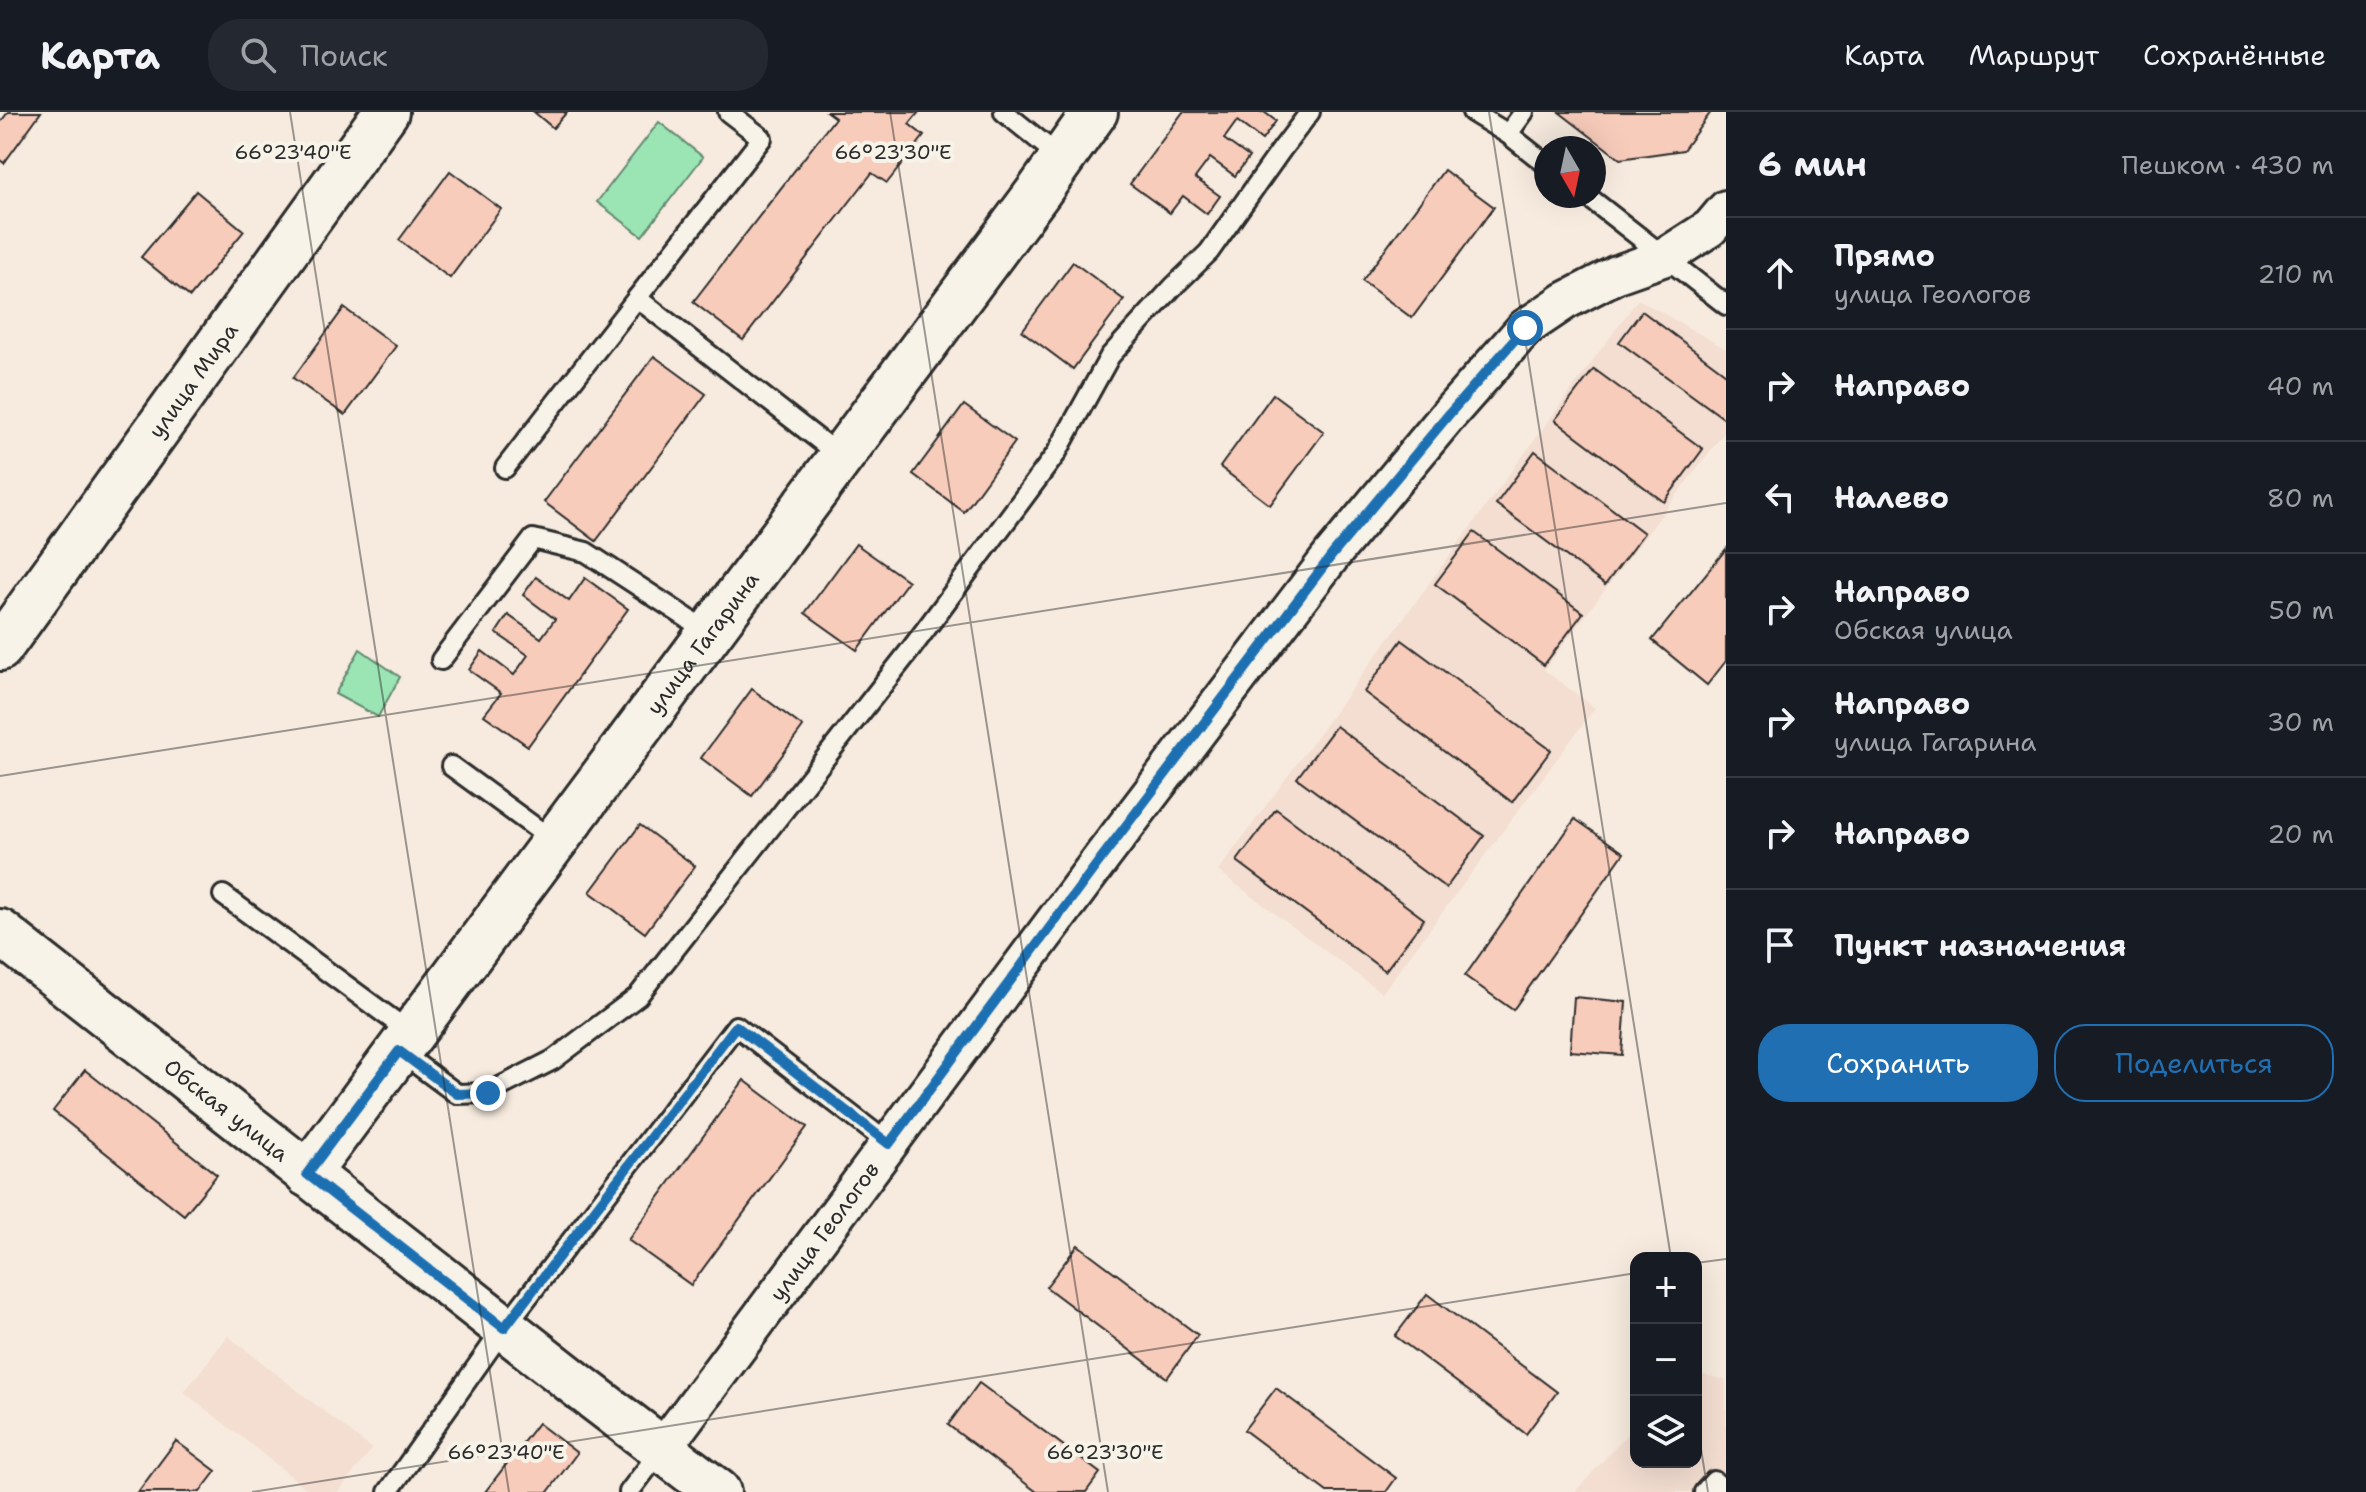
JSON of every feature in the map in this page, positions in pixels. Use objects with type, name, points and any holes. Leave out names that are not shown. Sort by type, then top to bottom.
[{"type":"street","name":"улица Мира","points":[[0,648],[386,112]]},
{"type":"street","name":"улица Гагарина","points":[[307,1174],[1095,112]]},
{"type":"street","name":"улица Геологов","points":[[663,1448],[1103,856],[1332,555],[1450,413],[1525,328],[1565,301],[1617,274],[1665,257],[1710,228],[1726,209]]},
{"type":"street","name":"Обская улица","points":[[0,932],[718,1492]]},
{"type":"lane","points":[[505,468],[762,138],[728,112]]},
{"type":"lane","points":[[1004,112],[1061,158]]},
{"type":"lane","points":[[223,895],[405,1042],[457,1094],[488,1093],[553,1060],[638,996],[911,649],[1056,454],[1110,356],[1209,252],[1310,112]]},
{"type":"lane","points":[[1472,112],[1534,155]]},
{"type":"lane","points":[[1508,134],[1524,112]]},
{"type":"lane","points":[[1602,208],[1726,305]]},
{"type":"lane","points":[[637,298],[841,457]]},
{"type":"lane","points":[[441,660],[533,539],[586,552],[710,633]]},
{"type":"lane","points":[[451,766],[555,842]]},
{"type":"lane","points":[[388,1492],[504,1328],[736,1026],[889,1144]]},
{"type":"lane","name":"улица Геологов","points":[[629,1492],[663,1448]]},
{"type":"lane","points":[[1704,1492],[1714,1481],[1726,1492]]},
{"type":"shaded area","points":[[1638,299],[1726,349],[1726,430],[1544,670],[1595,708],[1382,993],[1218,871]]},
{"type":"shaded area","points":[[228,1336],[372,1449],[338,1492],[311,1492],[184,1392]]},
{"type":"shaded area","points":[[1702,1374],[1726,1380],[1726,1492],[1575,1492],[1630,1431],[1630,1468],[1702,1468]]},
{"type":"green space","points":[[659,122],[703,157],[642,236],[597,202]]},
{"type":"green space","points":[[360,649],[400,677],[378,717],[335,694]]},
{"type":"building","points":[[8,112],[41,112],[4,163],[0,160],[0,123]]},
{"type":"building","points":[[534,112],[567,112],[553,128]]},
{"type":"building","points":[[827,112],[919,112],[909,124],[924,136],[887,183],[872,173],[743,340],[693,302],[835,118]]},
{"type":"building","points":[[1183,112],[1264,112],[1276,121],[1262,140],[1237,121],[1224,139],[1249,157],[1235,176],[1210,158],[1195,178],[1220,196],[1207,214],[1183,196],[1170,213],[1130,184]]},
{"type":"building","points":[[1559,112],[1711,112],[1683,150],[1620,159],[1606,148],[1606,136],[1590,136]]},
{"type":"building","points":[[1444,170],[1494,207],[1412,318],[1362,281]]},
{"type":"building","points":[[450,171],[501,209],[450,278],[399,240]]},
{"type":"building","points":[[196,191],[244,231],[190,297],[141,257]]},
{"type":"building","points":[[1073,262],[1124,300],[1073,369],[1022,331]]},
{"type":"building","points":[[344,308],[396,346],[345,415],[293,378]]},
{"type":"building","points":[[1642,311],[1726,374],[1726,420],[1619,342]]},
{"type":"building","points":[[654,356],[706,394],[596,541],[544,502]]},
{"type":"building","points":[[1594,369],[1703,449],[1664,502],[1555,420]]},
{"type":"building","points":[[1273,394],[1324,432],[1270,505],[1220,467]]},
{"type":"building","points":[[964,405],[1015,442],[964,512],[913,474]]},
{"type":"building","points":[[1535,451],[1644,533],[1605,585],[1496,504]]},
{"type":"building","points":[[1474,532],[1583,613],[1544,665],[1435,584]]},
{"type":"building","points":[[856,544],[908,581],[857,650],[805,613]]},
{"type":"building","points":[[1726,549],[1726,661],[1707,685],[1652,640]]},
{"type":"building","points":[[536,577],[569,601],[585,578],[628,609],[528,746],[484,715],[501,693],[469,670],[482,651],[514,675],[528,655],[496,633],[508,615],[541,638],[555,619],[523,595]]},
{"type":"building","points":[[1402,640],[1551,750],[1512,802],[1364,692]]},
{"type":"building","points":[[752,689],[803,727],[752,796],[701,758]]},
{"type":"building","points":[[1336,726],[1484,836],[1446,888],[1297,778]]},
{"type":"building","points":[[1276,809],[1424,919],[1385,971],[1237,861]]},
{"type":"building","points":[[1575,819],[1624,853],[1513,1010],[1465,976]]},
{"type":"building","points":[[640,825],[695,866],[645,933],[590,892]]},
{"type":"building","points":[[1574,997],[1626,1002],[1622,1055],[1570,1051]]},
{"type":"building","points":[[85,1070],[217,1175],[184,1215],[53,1111]]},
{"type":"building","points":[[744,1080],[807,1127],[691,1285],[628,1240]]},
{"type":"building","points":[[1078,1245],[1198,1335],[1167,1378],[1046,1287]]},
{"type":"building","points":[[1427,1294],[1557,1392],[1526,1434],[1395,1336]]},
{"type":"building","points":[[979,1383],[1100,1473],[1086,1492],[1037,1492],[948,1425]]},
{"type":"building","points":[[1276,1388],[1396,1478],[1386,1492],[1327,1492],[1244,1430]]},
{"type":"building","points":[[538,1423],[577,1453],[548,1492],[485,1492]]},
{"type":"building","points":[[176,1441],[216,1471],[200,1492],[138,1492]]},
{"type":"route","points":[[488,1093],[457,1094],[399,1051],[307,1174],[504,1328],[736,1026],[889,1144],[1332,555],[1525,328]]}]
